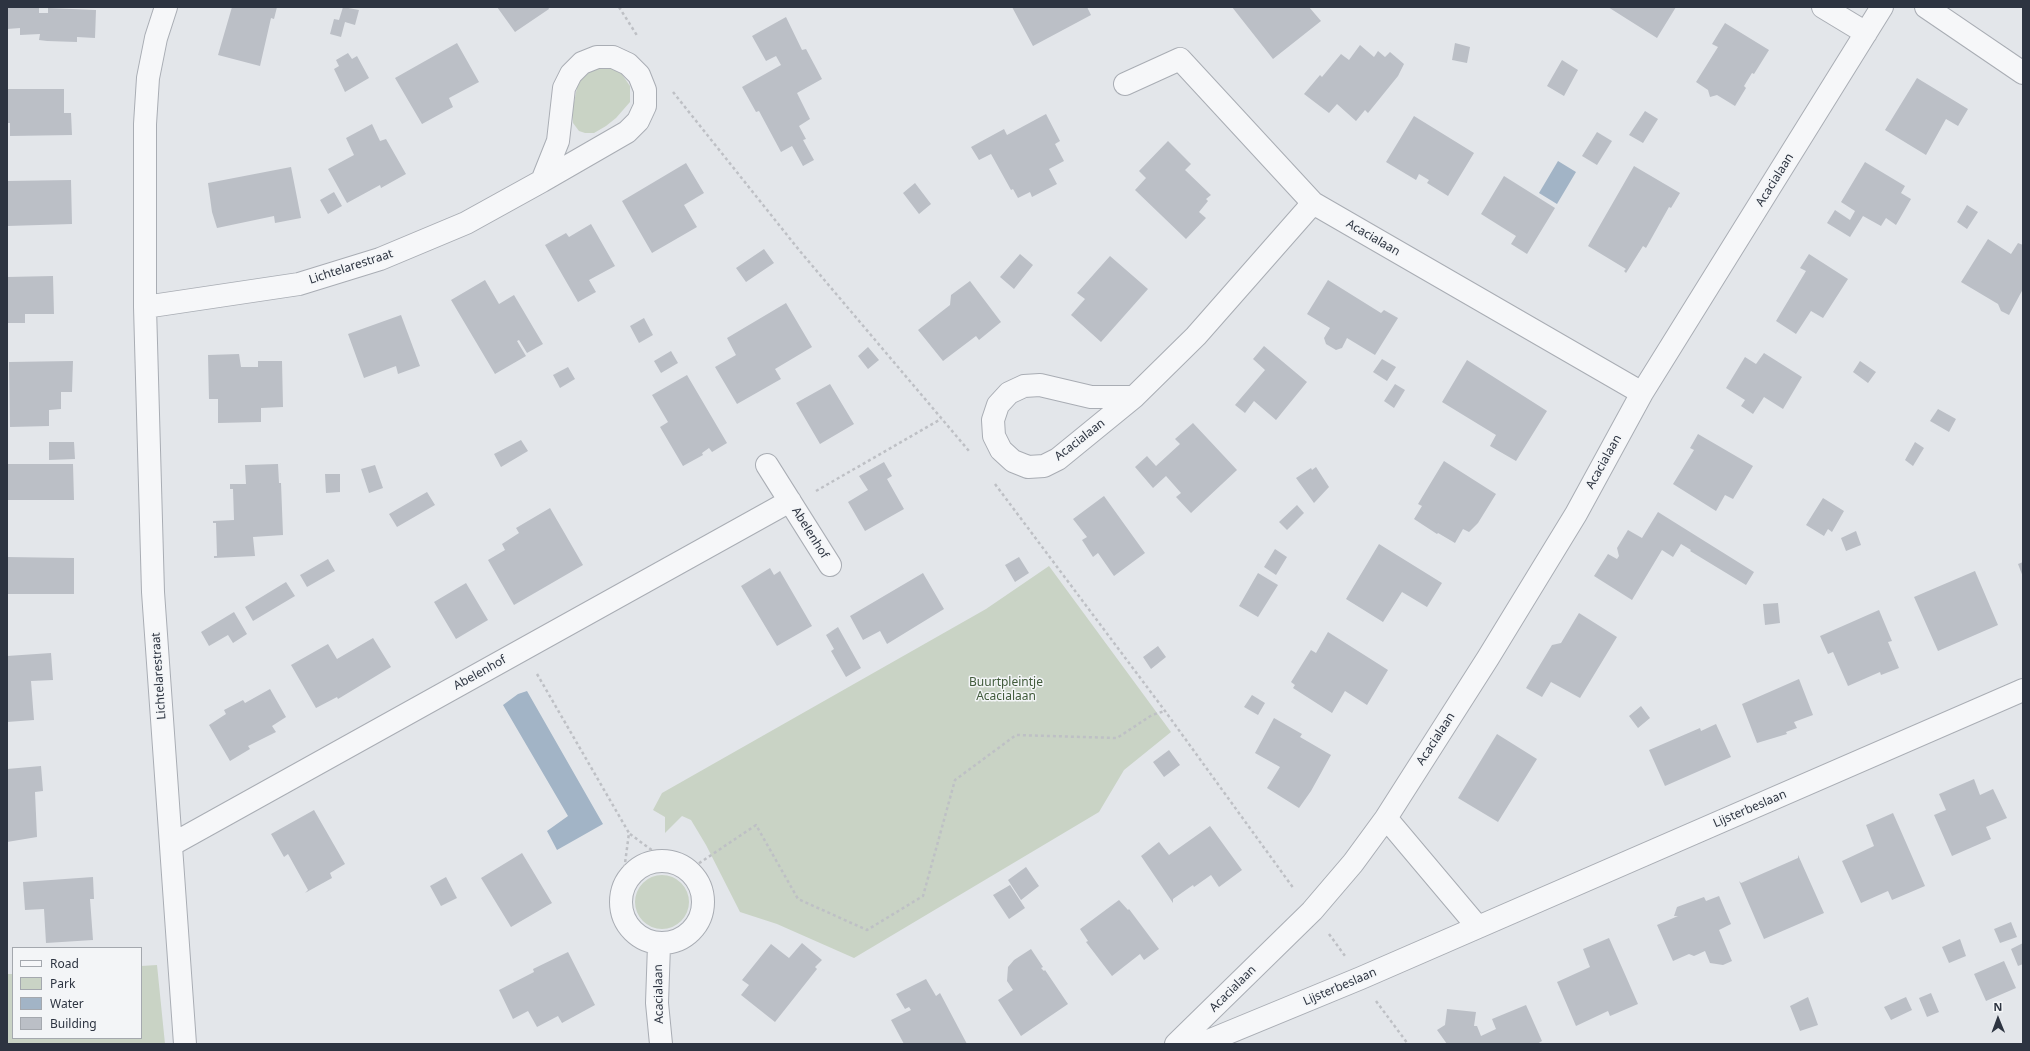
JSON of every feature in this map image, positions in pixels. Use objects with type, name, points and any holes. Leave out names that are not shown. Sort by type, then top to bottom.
[{"type":"street","name":"Lichtelarestraat","points":[[166,7],[156,38],[148,78],[145,124],[145,307],[153,592],[185,1044]]},
{"type":"street","points":[[1823,7],[1866,33]]},
{"type":"street","name":"Acacialaan","points":[[1176,1044],[1312,911],[1353,863],[1386,818],[1488,658],[1576,514],[1642,393],[1882,7]]},
{"type":"street","points":[[1926,7],[2023,73]]},
{"type":"street","name":"Lichtelarestraat","points":[[145,307],[299,284],[380,259],[466,223],[542,181],[627,132],[638,121],[645,106],[645,90],[639,75],[628,64],[613,57],[597,57],[582,63],[571,74],[564,88],[558,141],[542,181]]},
{"type":"street","name":"Acacialaan","points":[[1125,84],[1180,59],[1313,203],[1642,393]]},
{"type":"street","name":"Acacialaan","points":[[1134,397],[1091,397],[1040,385],[1024,386],[1009,393],[998,405],[993,420],[994,436],[1001,450],[1013,461],[1028,467],[1044,466],[1058,459],[1134,397],[1196,336],[1313,203]]},
{"type":"street","name":"Abelenhof","points":[[767,465],[830,565]]},
{"type":"street","name":"Abelenhof","points":[[171,845],[522,649],[791,503]]},
{"type":"street","name":"Lijsterbeslaan","points":[[1202,1044],[1361,978],[1477,926],[2023,690]]},
{"type":"street","points":[[1386,818],[1477,926]]},
{"type":"street","points":[[665,860],[678,863],[689,870],[702,888],[704,910],[694,929],[676,942],[659,945],[632,933],[620,911],[622,886],[632,872],[647,863],[665,860]]},
{"type":"street","name":"Acacialaan","points":[[659,945],[657,1003],[661,1044]]},
{"type":"path","points":[[672,90],[799,250],[971,453]]},
{"type":"path","points":[[791,503],[941,419]]},
{"type":"path","points":[[994,483],[1165,711],[1286,879],[1312,911],[1408,1044]]},
{"type":"path","points":[[522,649],[629,833],[665,860]]},
{"type":"path","points":[[689,870],[756,825],[798,899],[867,930],[923,896],[955,780],[1016,735],[1117,738],[1152,715],[1165,711]]},
{"type":"path","points":[[622,886],[629,833]]},
{"type":"green space","points":[[598,67],[613,67],[621,73],[630,86],[630,102],[616,118],[606,126],[594,133],[585,133],[579,131],[573,123],[572,112],[579,78]]},
{"type":"green space","name":"Buurtpleintje Acacialaan","points":[[1049,566],[1171,732],[1124,770],[1099,812],[854,958],[777,924],[740,912],[706,845],[691,820],[682,816],[665,833],[665,817],[653,810],[662,793],[986,609]]},
{"type":"green space","points":[[657,875],[667,875],[677,879],[685,887],[689,897],[689,907],[685,917],[677,925],[667,929],[657,929],[647,925],[639,917],[635,907],[635,897],[639,887],[647,879]]},
{"type":"green space","points":[[157,965],[165,1044],[7,1044],[7,974],[12,974],[12,1039],[142,1039],[142,966]]},
{"type":"water","points":[[1558,161],[1576,172],[1557,204],[1539,193]]},
{"type":"water","points":[[527,691],[603,824],[557,850],[547,831],[568,816],[503,705],[518,694]]},
{"type":"building","points":[[7,7],[39,7],[39,13],[48,13],[48,8],[96,10],[95,38],[77,37],[77,42],[47,41],[39,40],[40,34],[20,35],[20,28],[7,29]]},
{"type":"building","points":[[232,7],[277,7],[274,19],[271,18],[260,66],[218,55]]},
{"type":"building","points":[[343,7],[359,10],[355,25],[345,22],[341,37],[330,34],[334,19],[339,20]]},
{"type":"building","points":[[497,7],[548,7],[549,9],[515,32]]},
{"type":"building","points":[[1012,7],[1087,7],[1091,15],[1033,46]]},
{"type":"building","points":[[1232,7],[1309,7],[1321,21],[1273,59]]},
{"type":"building","points":[[1608,7],[1676,7],[1657,38]]},
{"type":"building","points":[[786,17],[802,50],[806,49],[822,79],[797,93],[810,119],[799,126],[806,139],[803,140],[814,160],[803,166],[792,146],[781,152],[759,111],[756,112],[742,87],[781,65],[776,56],[766,61],[752,36]]},
{"type":"building","points":[[1725,23],[1769,50],[1754,74],[1752,73],[1744,86],[1746,88],[1735,106],[1717,95],[1710,97],[1708,90],[1696,82],[1718,47],[1712,44]]},
{"type":"building","points":[[457,43],[479,82],[449,98],[453,107],[422,124],[395,78]]},
{"type":"building","points":[[1455,43],[1470,47],[1467,63],[1452,60]]},
{"type":"building","points":[[1360,45],[1374,57],[1378,51],[1385,57],[1390,52],[1404,64],[1398,76],[1368,113],[1365,110],[1356,121],[1337,104],[1329,113],[1304,94],[1320,75],[1322,77],[1341,54],[1349,60]]},
{"type":"building","points":[[348,53],[352,59],[357,56],[369,78],[345,92],[334,69],[339,66],[336,60]]},
{"type":"building","points":[[1562,60],[1578,70],[1564,96],[1547,86]]},
{"type":"building","points":[[1917,78],[1968,109],[1958,126],[1946,119],[1926,155],[1885,130]]},
{"type":"building","points":[[7,89],[64,89],[64,113],[71,113],[72,135],[10,136],[10,123],[7,123]]},
{"type":"building","points":[[1645,111],[1658,119],[1643,143],[1629,135]]},
{"type":"building","points":[[1046,114],[1060,141],[1055,144],[1064,161],[1049,169],[1057,184],[1032,197],[1030,192],[1018,198],[1013,189],[1011,190],[991,154],[979,160],[971,147],[1004,129],[1007,135]]},
{"type":"building","points":[[1414,116],[1474,153],[1448,196],[1427,183],[1429,180],[1419,174],[1416,180],[1386,162]]},
{"type":"building","points":[[372,124],[380,141],[386,139],[406,174],[381,188],[380,185],[347,203],[328,169],[354,155],[346,138]]},
{"type":"building","points":[[1597,132],[1612,141],[1597,165],[1582,156]]},
{"type":"building","points":[[1168,141],[1191,164],[1185,170],[1211,195],[1206,199],[1208,201],[1199,212],[1206,218],[1186,239],[1135,190],[1146,178],[1139,171]]},
{"type":"building","points":[[1865,162],[1905,186],[1901,193],[1911,199],[1896,225],[1886,218],[1881,226],[1863,216],[1850,237],[1827,223],[1835,210],[1850,220],[1855,211],[1841,202]]},
{"type":"building","points":[[686,163],[704,193],[684,205],[697,227],[652,253],[622,201]]},
{"type":"building","points":[[1634,166],[1680,193],[1671,208],[1669,207],[1646,248],[1643,246],[1626,273],[1624,271],[1626,269],[1588,246]]},
{"type":"building","points":[[291,167],[301,218],[275,223],[274,216],[217,228],[212,212],[208,183]]},
{"type":"building","points":[[1504,176],[1555,208],[1527,254],[1511,244],[1516,236],[1481,214]]},
{"type":"building","points":[[71,180],[72,224],[7,226],[7,181]]},
{"type":"building","points":[[915,183],[931,204],[919,214],[903,193]]},
{"type":"building","points":[[334,192],[342,206],[328,214],[320,200]]},
{"type":"building","points":[[1967,205],[1978,212],[1967,229],[1957,222]]},
{"type":"building","points":[[591,224],[615,266],[589,280],[596,292],[578,302],[545,245],[566,233],[569,237]]},
{"type":"building","points":[[1988,239],[2011,254],[2018,243],[2023,245],[2023,289],[2009,315],[2001,311],[1998,304],[1961,282]]},
{"type":"building","points":[[764,249],[774,263],[746,282],[736,268]]},
{"type":"building","points":[[1020,254],[1033,265],[1014,289],[1000,277]]},
{"type":"building","points":[[1809,254],[1848,279],[1823,318],[1811,311],[1796,334],[1776,321],[1806,271],[1800,268]]},
{"type":"building","points":[[1110,256],[1148,289],[1101,342],[1071,315],[1085,299],[1077,293]]},
{"type":"building","points":[[53,276],[54,314],[25,314],[25,323],[7,323],[7,277]]},
{"type":"building","points":[[485,280],[499,304],[514,295],[543,344],[527,353],[519,340],[517,341],[526,356],[495,374],[451,300]]},
{"type":"building","points":[[1328,280],[1381,313],[1384,310],[1398,318],[1375,355],[1347,338],[1342,348],[1336,350],[1326,344],[1324,338],[1330,328],[1307,314]]},
{"type":"building","points":[[970,281],[1001,322],[979,340],[976,336],[943,361],[918,330],[950,305],[951,295]]},
{"type":"building","points":[[786,303],[812,347],[775,369],[781,379],[737,404],[715,367],[736,355],[727,338]]},
{"type":"building","points":[[401,315],[420,366],[398,374],[396,366],[364,378],[348,334]]},
{"type":"building","points":[[644,318],[653,335],[639,343],[630,326]]},
{"type":"building","points":[[1264,346],[1307,382],[1276,420],[1254,401],[1245,413],[1235,405],[1265,370],[1253,359]]},
{"type":"building","points":[[868,347],[879,360],[868,369],[858,356]]},
{"type":"building","points":[[671,351],[678,363],[661,373],[654,361]]},
{"type":"building","points":[[1764,353],[1802,377],[1783,409],[1764,397],[1753,414],[1741,406],[1745,400],[1726,388],[1745,357],[1756,364]]},
{"type":"building","points":[[239,354],[241,367],[258,367],[258,361],[282,361],[283,407],[261,408],[261,422],[218,423],[218,399],[209,399],[208,355]]},
{"type":"building","points":[[1382,359],[1396,367],[1387,381],[1373,372]]},
{"type":"building","points":[[1467,360],[1547,411],[1516,461],[1490,446],[1496,435],[1442,402]]},
{"type":"building","points":[[73,361],[72,392],[61,392],[61,409],[49,410],[49,426],[10,427],[9,362]]},
{"type":"building","points":[[1860,361],[1876,372],[1868,383],[1853,372]]},
{"type":"building","points":[[568,367],[575,379],[560,388],[553,375]]},
{"type":"building","points":[[687,375],[727,443],[712,452],[709,448],[702,453],[703,455],[683,466],[660,427],[668,422],[652,395]]},
{"type":"building","points":[[830,384],[854,424],[820,444],[796,403]]},
{"type":"building","points":[[1395,384],[1405,390],[1394,408],[1384,401]]},
{"type":"building","points":[[1938,409],[1956,419],[1949,432],[1930,421]]},
{"type":"building","points":[[1193,423],[1237,470],[1191,513],[1176,497],[1181,493],[1166,476],[1153,488],[1135,467],[1147,456],[1156,466],[1180,444],[1175,439]]},
{"type":"building","points":[[1698,434],[1753,466],[1733,499],[1725,495],[1716,511],[1673,484],[1694,450],[1690,448]]},
{"type":"building","points":[[521,440],[528,451],[501,467],[494,454]]},
{"type":"building","points":[[49,442],[74,442],[75,459],[49,460]]},
{"type":"building","points":[[1915,442],[1924,448],[1913,466],[1905,460]]},
{"type":"building","points":[[1444,461],[1496,494],[1478,523],[1469,532],[1463,529],[1455,543],[1438,533],[1437,534],[1414,519],[1422,506],[1418,504]]},
{"type":"building","points":[[884,462],[892,476],[887,479],[904,509],[865,531],[848,502],[868,490],[859,476]]},
{"type":"building","points":[[8,464],[73,464],[74,500],[8,500]]},
{"type":"building","points":[[278,464],[279,483],[281,483],[283,535],[253,537],[255,556],[214,558],[214,556],[217,556],[216,523],[213,523],[213,521],[234,520],[233,489],[230,489],[230,484],[246,484],[245,465]]},
{"type":"building","points":[[375,465],[383,488],[369,493],[361,469]]},
{"type":"building","points":[[1316,467],[1329,487],[1314,503],[1296,478],[1311,468],[1312,470]]},
{"type":"building","points":[[325,474],[340,474],[340,492],[326,493]]},
{"type":"building","points":[[427,492],[435,505],[397,527],[389,514]]},
{"type":"building","points":[[1104,496],[1145,553],[1114,576],[1098,553],[1093,557],[1082,540],[1087,537],[1073,519]]},
{"type":"building","points":[[1823,498],[1844,511],[1832,532],[1828,529],[1824,536],[1806,525]]},
{"type":"building","points":[[1297,505],[1304,513],[1287,530],[1279,522]]},
{"type":"building","points":[[550,508],[583,565],[514,605],[488,560],[505,550],[502,544],[519,533],[516,528]]},
{"type":"building","points":[[1658,512],[1754,572],[1746,585],[1681,544],[1673,557],[1662,550],[1632,600],[1594,576],[1608,554],[1617,559],[1619,556],[1617,548],[1628,530],[1642,538]]},
{"type":"building","points":[[1856,531],[1861,545],[1846,551],[1841,538]]},
{"type":"building","points":[[1379,544],[1442,583],[1427,607],[1402,592],[1383,622],[1346,599]]},
{"type":"building","points":[[1275,549],[1287,557],[1276,575],[1264,567]]},
{"type":"building","points":[[7,557],[74,558],[74,594],[8,594]]},
{"type":"building","points":[[1019,557],[1029,573],[1015,582],[1005,565]]},
{"type":"building","points":[[328,559],[335,571],[307,587],[300,575]]},
{"type":"building","points":[[2023,562],[2023,577],[2018,564]]},
{"type":"building","points":[[770,568],[774,575],[780,571],[812,626],[777,646],[741,586]]},
{"type":"building","points":[[1975,571],[1998,625],[1938,651],[1914,597]]},
{"type":"building","points":[[923,573],[944,609],[887,644],[880,631],[863,640],[850,616]]},
{"type":"building","points":[[1258,573],[1278,585],[1258,617],[1239,606]]},
{"type":"building","points":[[286,582],[295,596],[253,621],[245,607]]},
{"type":"building","points":[[466,583],[488,620],[456,639],[434,602]]},
{"type":"building","points":[[1778,603],[1780,623],[1765,625],[1763,604]]},
{"type":"building","points":[[1879,610],[1892,641],[1888,642],[1899,668],[1881,675],[1880,672],[1848,686],[1833,652],[1828,654],[1820,636]]},
{"type":"building","points":[[234,612],[247,634],[233,643],[228,635],[209,646],[201,632]]},
{"type":"building","points":[[1579,613],[1617,637],[1580,698],[1551,682],[1542,697],[1526,688],[1552,645],[1561,643]]},
{"type":"building","points":[[838,627],[861,668],[846,677],[831,651],[834,649],[826,635]]},
{"type":"building","points":[[1328,632],[1388,670],[1367,705],[1345,691],[1332,713],[1293,688],[1295,685],[1291,682],[1311,650],[1316,653]]},
{"type":"building","points":[[373,638],[391,667],[338,699],[337,697],[316,708],[291,665],[328,644],[337,659]]},
{"type":"building","points":[[1158,646],[1166,657],[1151,669],[1143,657]]},
{"type":"building","points":[[51,653],[53,680],[31,681],[34,720],[7,722],[7,656]]},
{"type":"building","points":[[1799,679],[1813,715],[1794,722],[1797,728],[1786,732],[1787,734],[1757,743],[1742,704]]},
{"type":"building","points":[[270,689],[286,717],[272,726],[276,732],[248,746],[250,749],[230,761],[209,725],[226,714],[224,710],[243,700],[245,703]]},
{"type":"building","points":[[1252,695],[1265,703],[1258,715],[1244,707]]},
{"type":"building","points":[[1641,706],[1650,718],[1638,728],[1629,716]]},
{"type":"building","points":[[1274,718],[1302,734],[1300,737],[1331,755],[1311,791],[1299,808],[1267,788],[1280,767],[1255,753]]},
{"type":"building","points":[[1716,724],[1731,757],[1665,786],[1649,750],[1700,728],[1701,731]]},
{"type":"building","points":[[1497,734],[1537,759],[1498,822],[1458,798]]},
{"type":"building","points":[[1169,750],[1180,765],[1164,777],[1153,762]]},
{"type":"building","points":[[41,766],[43,791],[35,792],[37,837],[7,842],[7,769]]},
{"type":"building","points":[[1974,779],[1980,795],[1993,789],[2007,818],[1986,827],[1991,839],[1952,856],[1934,815],[1946,810],[1939,794]]},
{"type":"building","points":[[314,810],[345,864],[330,873],[332,878],[305,893],[308,890],[288,854],[284,857],[271,834]]},
{"type":"building","points":[[1893,813],[1925,886],[1892,900],[1888,891],[1861,903],[1842,861],[1874,846],[1866,825]]},
{"type":"building","points":[[1210,826],[1242,870],[1219,887],[1211,875],[1173,899],[1173,903],[1141,856],[1159,842],[1169,855]]},
{"type":"building","points":[[522,853],[552,903],[511,927],[481,878]]},
{"type":"building","points":[[1798,855],[1824,913],[1764,939],[1739,881],[1741,883],[1798,858]]},
{"type":"building","points":[[1026,867],[1039,886],[1021,900],[1008,880]]},
{"type":"building","points":[[93,877],[94,899],[90,899],[93,940],[46,943],[44,909],[25,910],[23,882]]},
{"type":"building","points":[[446,877],[457,898],[441,906],[430,886]]},
{"type":"building","points":[[1010,885],[1025,908],[1009,919],[993,895]]},
{"type":"building","points":[[1719,896],[1731,924],[1719,930],[1732,961],[1723,965],[1710,963],[1705,951],[1694,956],[1689,954],[1673,961],[1657,925],[1678,916],[1674,916],[1677,907],[1704,897],[1706,901]]},
{"type":"building","points":[[1119,900],[1128,910],[1129,909],[1159,949],[1144,960],[1140,954],[1112,976],[1086,942],[1088,941],[1080,929]]},
{"type":"building","points":[[2011,922],[2017,937],[2000,943],[1994,929]]},
{"type":"building","points":[[1609,938],[1638,1004],[1610,1016],[1608,1011],[1576,1026],[1557,982],[1590,967],[1583,949]]},
{"type":"building","points":[[1960,939],[1966,956],[1949,963],[1942,947]]},
{"type":"building","points":[[802,943],[822,960],[815,967],[817,969],[775,1022],[741,995],[749,985],[742,980],[771,944],[789,958]]},
{"type":"building","points":[[2023,943],[2023,964],[2018,966],[2011,949]]},
{"type":"building","points":[[1031,949],[1043,967],[1041,968],[1044,971],[1045,970],[1068,1004],[1021,1036],[998,1000],[1013,990],[1007,981],[1008,967],[1014,960]]},
{"type":"building","points":[[568,952],[595,1005],[562,1023],[558,1016],[537,1027],[528,1011],[513,1019],[499,990],[534,972],[533,969]]},
{"type":"building","points":[[2004,961],[2016,988],[1986,1001],[1974,974]]},
{"type":"building","points":[[926,979],[936,996],[940,993],[967,1044],[904,1044],[891,1020],[911,1010],[909,1007],[905,1009],[896,994]]},
{"type":"building","points":[[1931,993],[1939,1012],[1927,1017],[1919,998]]},
{"type":"building","points":[[1808,997],[1818,1025],[1800,1031],[1790,1006]]},
{"type":"building","points":[[1906,997],[1912,1010],[1891,1020],[1884,1007]]},
{"type":"building","points":[[1526,1005],[1542,1041],[1537,1044],[1447,1044],[1437,1030],[1445,1025],[1447,1009],[1476,1012],[1474,1026],[1477,1026],[1481,1036],[1496,1029],[1492,1019]]}]
